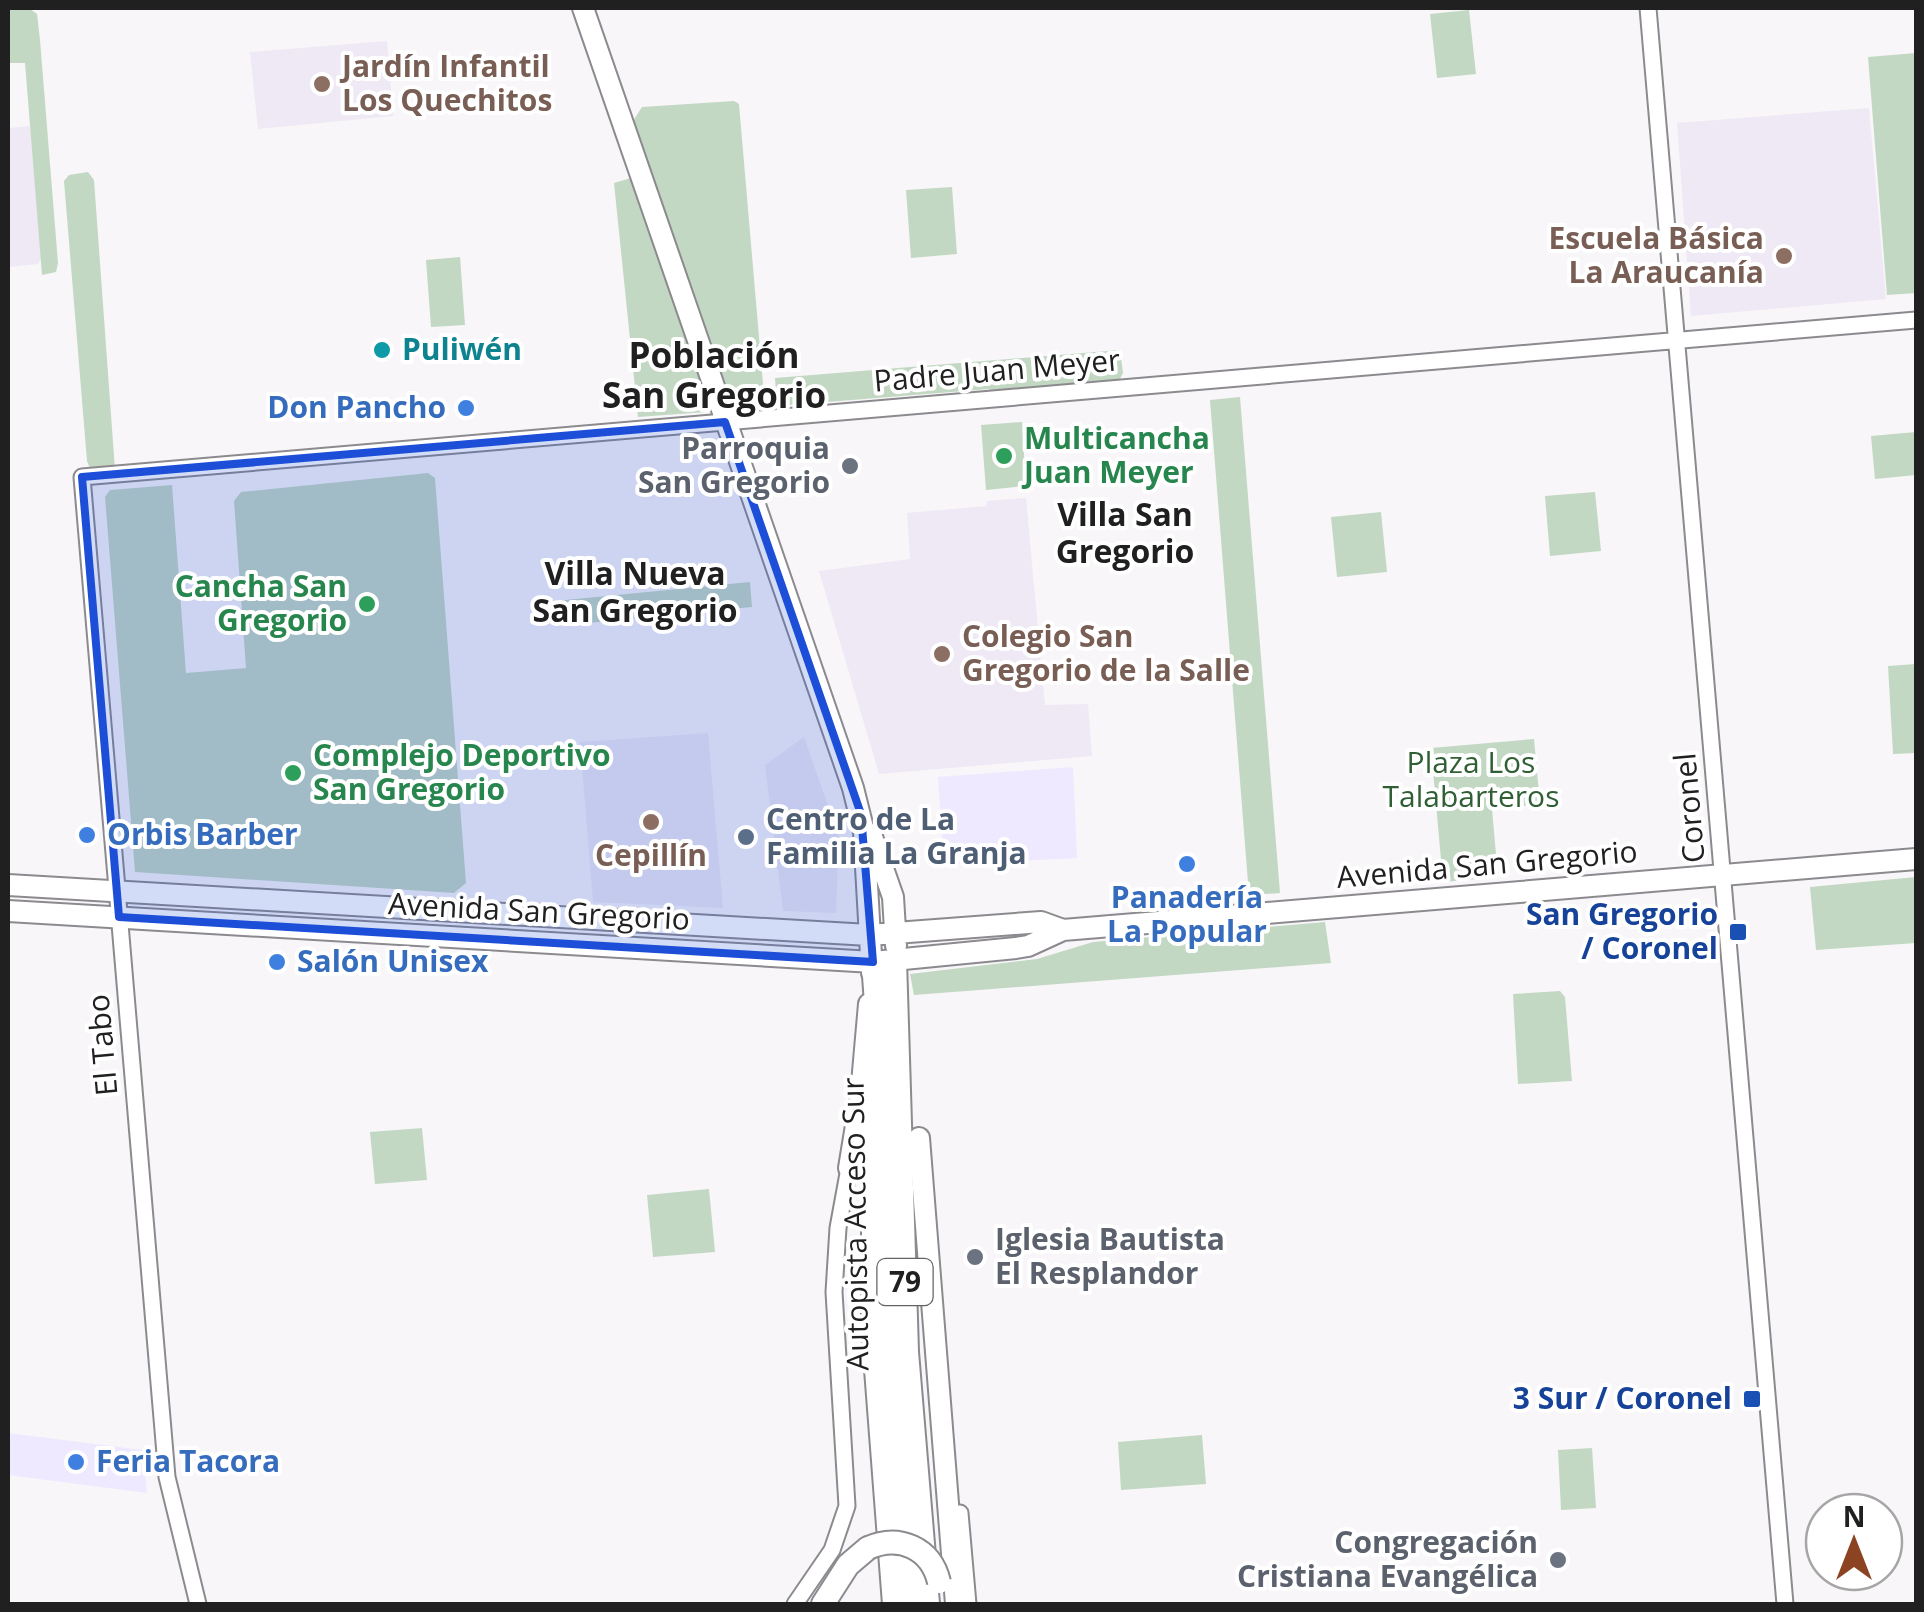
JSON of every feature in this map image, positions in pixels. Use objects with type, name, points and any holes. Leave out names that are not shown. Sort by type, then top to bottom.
[{"type":"highway","name":"Autopista Acceso Sur","points":[[884,961],[898,1018],[907,1352],[928,1604]]},
{"type":"highway","name":"Autopista Acceso Sur","points":[[884,961],[888,1365],[908,1604]]},
{"type":"highway","points":[[898,1018],[919,1138]]},
{"type":"highway","points":[[823,1604],[848,1565],[868,1548],[892,1542],[910,1545],[930,1560],[941,1593]]},
{"type":"main road","points":[[583,8],[861,814],[890,886],[896,933],[884,961],[849,1168]]},
{"type":"main road","points":[[861,814],[869,935],[884,961],[873,1347],[893,1604]]},
{"type":"main road","name":"Avenida San Gregorio","points":[[8,911],[884,961],[1016,948],[1063,930],[1916,858]]},
{"type":"main road","name":"Avenida San Gregorio","points":[[8,885],[869,935],[1041,922],[1063,930]]},
{"type":"main road","points":[[919,1138],[956,1604]]},
{"type":"main road","points":[[937,1390],[953,1459],[960,1513]]},
{"type":"street","name":"Coronel","points":[[1648,8],[1786,1604]]},
{"type":"street","name":"Padre Juan Meyer","points":[[82,477],[1916,320]]},
{"type":"street","name":"El Tabo","points":[[82,477],[167,1477],[198,1604]]},
{"type":"street","points":[[795,1604],[837,1542],[847,1506],[834,1292],[836,1240],[849,1168]]},
{"type":"street","points":[[960,1513],[968,1604]]},
{"type":"highlighted area","points":[[725,422],[861,814],[873,962],[119,917],[82,477]]},
{"type":"shaded area","name":"Jardín Infantil Los Quechitos","points":[[387,41],[393,116],[258,129],[250,52]]},
{"type":"shaded area","points":[[1869,108],[1886,299],[1691,316],[1677,123]]},
{"type":"shaded area","points":[[30,126],[41,258],[38,264],[8,267],[8,128]]},
{"type":"shaded area","name":"Colegio San Gregorio de la Salle","points":[[1026,498],[1045,705],[1088,704],[1092,756],[879,774],[819,571],[910,559],[907,513]]},
{"type":"shaded area","name":"Cepillín","points":[[708,733],[723,908],[593,902],[580,742]]},
{"type":"shaded area","points":[[804,737],[839,837],[836,913],[783,911],[765,765]]},
{"type":"shaded area","points":[[1073,767],[1077,858],[944,865],[938,777]]},
{"type":"shaded area","name":"Feria Tacora","points":[[8,1433],[143,1450],[147,1493],[8,1475]]},
{"type":"green space","points":[[8,8],[29,8],[37,14],[58,263],[56,272],[42,275],[25,63],[8,63]]},
{"type":"green space","points":[[1469,10],[1476,74],[1437,78],[1430,14]]},
{"type":"green space","points":[[1916,53],[1916,293],[1887,295],[1868,57]]},
{"type":"green space","points":[[734,101],[739,104],[765,407],[731,412],[633,121],[642,107]]},
{"type":"green space","points":[[88,172],[94,180],[115,470],[91,471],[87,461],[64,181],[69,175]]},
{"type":"green space","points":[[631,178],[711,401],[706,412],[638,417],[614,183]]},
{"type":"green space","points":[[952,187],[957,254],[911,258],[906,190]]},
{"type":"green space","points":[[460,257],[465,325],[431,327],[426,260]]},
{"type":"green space","points":[[1120,350],[1123,373],[1119,381],[993,394],[989,389],[777,406],[775,378]]},
{"type":"green space","points":[[1240,397],[1280,893],[1249,895],[1210,400]]},
{"type":"green space","name":"Multicancha Juan Meyer","points":[[1022,422],[1026,486],[986,490],[981,425]]},
{"type":"green space","points":[[1916,432],[1916,475],[1875,479],[1871,436]]},
{"type":"green space","name":"Complejo Deportivo San Gregorio","points":[[428,473],[435,478],[466,883],[454,893],[135,872],[105,497],[110,490],[172,485],[186,673],[246,668],[234,501],[241,492]]},
{"type":"green space","points":[[1595,492],[1601,551],[1550,556],[1545,496]]},
{"type":"green space","points":[[1381,512],[1387,572],[1337,577],[1331,517]]},
{"type":"green space","points":[[750,582],[752,607],[558,626],[555,601]]},
{"type":"green space","points":[[1916,664],[1916,753],[1893,754],[1888,666]]},
{"type":"green space","name":"Plaza Los Talabarteros","points":[[1534,739],[1540,804],[1492,809],[1498,877],[1443,882],[1431,748]]},
{"type":"green space","points":[[1916,877],[1916,943],[1816,950],[1810,887]]},
{"type":"green space","points":[[1325,922],[1331,963],[914,995],[910,974],[1037,959],[1093,942]]},
{"type":"green space","points":[[1560,991],[1565,997],[1572,1081],[1518,1084],[1513,994]]},
{"type":"green space","points":[[422,1128],[427,1180],[375,1184],[370,1132]]},
{"type":"green space","points":[[709,1189],[715,1252],[653,1257],[647,1195]]},
{"type":"green space","points":[[1202,1435],[1206,1484],[1121,1490],[1118,1442]]},
{"type":"green space","points":[[1592,1448],[1596,1508],[1561,1510],[1558,1450]]},
{"type":"place","name":"Jardín Infantil Los Quechitos","points":[[322,84]]},
{"type":"place","name":"Escuela Básica La Araucanía","points":[[1784,256]]},
{"type":"place","name":"Puliwén","points":[[382,350]]},
{"type":"place","name":"Don Pancho","points":[[466,408]]},
{"type":"place","name":"Multicancha Juan Meyer","points":[[1004,456]]},
{"type":"place","name":"Parroquia San Gregorio","points":[[850,466]]},
{"type":"place","name":"Cancha San Gregorio","points":[[367,604]]},
{"type":"place","name":"Colegio San Gregorio de la Salle","points":[[942,654]]},
{"type":"place","name":"Complejo Deportivo San Gregorio","points":[[293,773]]},
{"type":"place","name":"Cepillín","points":[[651,822]]},
{"type":"place","name":"Orbis Barber","points":[[87,835]]},
{"type":"place","name":"Centro de La Familia La Granja","points":[[746,837]]},
{"type":"place","name":"Panadería La Popular","points":[[1187,864]]},
{"type":"place","name":"San Gregorio / Coronel","points":[[1738,932]]},
{"type":"place","name":"Salón Unisex","points":[[277,962]]},
{"type":"place","name":"Iglesia Bautista El Resplandor","points":[[975,1257]]},
{"type":"place","name":"3 Sur / Coronel","points":[[1752,1399]]},
{"type":"place","name":"Feria Tacora","points":[[76,1462]]},
{"type":"place","name":"Congregación Cristiana Evangélica","points":[[1558,1560]]},
{"type":"district","name":"Población San Gregorio","points":[[714,376]]},
{"type":"district","name":"Villa San Gregorio","points":[[1125,534]]},
{"type":"district","name":"Villa Nueva San Gregorio","points":[[635,592]]}]
